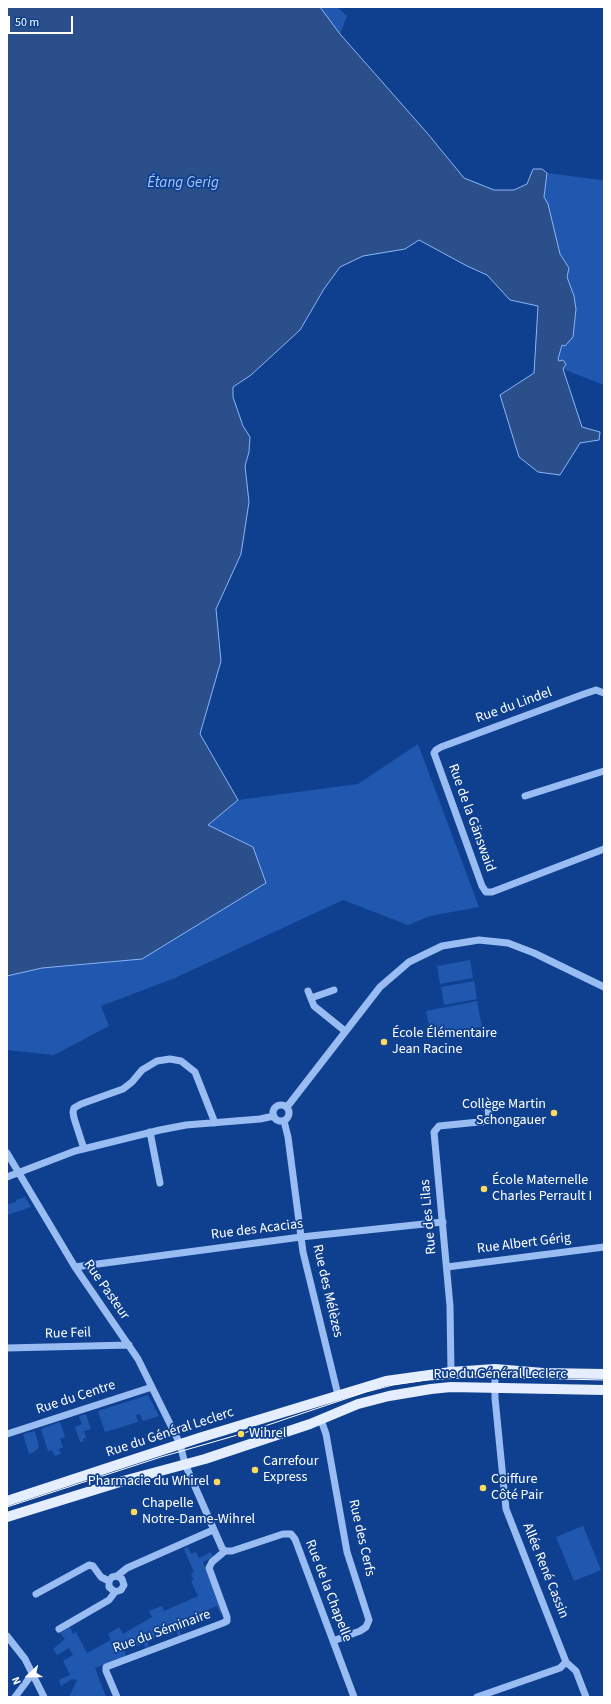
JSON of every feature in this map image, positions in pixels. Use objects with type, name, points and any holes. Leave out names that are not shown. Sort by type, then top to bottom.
[{"type":"main road","name":"Rue du Général Leclerc","points":[[7,1501],[180,1444],[386,1381],[451,1372],[495,1369],[543,1373],[604,1374]]},
{"type":"main road","name":"Rue du Général Leclerc","points":[[7,1517],[100,1488],[185,1464],[321,1420],[358,1404],[411,1391],[451,1387],[604,1390]]},
{"type":"street","name":"Rue du Lindel","points":[[434,752],[441,747],[596,690],[604,693]]},
{"type":"street","name":"Rue de la Gänswaid","points":[[434,752],[482,886],[486,892],[492,892],[604,849]]},
{"type":"street","points":[[525,796],[604,770]]},
{"type":"street","points":[[287,1108],[380,987],[409,962],[442,946],[471,941],[498,942],[516,946],[534,953],[604,987]]},
{"type":"street","points":[[311,998],[334,990]]},
{"type":"street","points":[[308,991],[314,1006],[345,1031]]},
{"type":"street","points":[[84,1149],[74,1118],[74,1108],[123,1089],[132,1082],[142,1070],[157,1061],[170,1059],[181,1061],[195,1072],[215,1123]]},
{"type":"street","points":[[284,1106],[287,1108],[289,1115],[284,1121],[278,1120],[274,1116],[273,1112],[277,1107],[284,1106]]},
{"type":"street","name":"Rue des Lilas","points":[[451,1372],[450,1306],[434,1132],[439,1126],[489,1121],[488,1107]]},
{"type":"street","points":[[7,1178],[84,1149],[150,1132],[186,1125],[260,1119],[274,1116]]},
{"type":"street","name":"Rue des Mélèzes","points":[[284,1121],[288,1137],[306,1264],[338,1395]]},
{"type":"street","points":[[150,1132],[160,1183]]},
{"type":"street","name":"Rue Pasteur","points":[[7,1153],[75,1267],[129,1345],[152,1387],[180,1444]]},
{"type":"street","name":"Rue des Acacias","points":[[75,1267],[301,1237],[443,1222]]},
{"type":"street","name":"Rue Albert Gérig","points":[[447,1267],[600,1248]]},
{"type":"street","name":"Rue Feil","points":[[7,1348],[129,1345]]},
{"type":"street","name":"Allée René Cassin","points":[[495,1369],[494,1387],[506,1509],[566,1662],[576,1671],[586,1697]]},
{"type":"street","name":"Rue du Centre","points":[[7,1434],[152,1387]]},
{"type":"street","name":"Rue des Cerfs","points":[[321,1420],[326,1434],[347,1552],[369,1620],[368,1625],[360,1631],[333,1641]]},
{"type":"street","points":[[180,1444],[185,1464],[213,1530],[225,1551]]},
{"type":"street","points":[[115,1592],[109,1587],[109,1581],[112,1577],[117,1576],[127,1568],[213,1530]]},
{"type":"street","name":"Rue de la Chapelle","points":[[225,1551],[237,1550],[278,1535],[291,1534],[297,1543],[354,1697]]},
{"type":"street","name":"Rue du Séminaire","points":[[117,1697],[106,1671],[106,1667],[227,1621],[227,1617],[209,1568],[212,1562],[225,1551]]},
{"type":"street","points":[[36,1594],[89,1565],[93,1566],[101,1577],[109,1581]]},
{"type":"street","points":[[59,1629],[109,1600],[115,1592],[121,1590],[124,1585],[122,1579],[117,1576]]},
{"type":"street","points":[[7,1636],[25,1659],[44,1697]]},
{"type":"street","points":[[477,1697],[494,1694],[560,1668],[566,1662]]},
{"type":"street","points":[[15,1697],[33,1673]]},
{"type":"shaded area","points":[[320,7],[337,7],[347,16],[340,34]]},
{"type":"shaded area","points":[[547,173],[601,180],[604,179],[604,385],[563,369],[558,359],[562,345],[565,346],[573,337],[576,309],[574,296],[567,277],[569,268],[560,254],[548,204],[544,197]]},
{"type":"shaded area","points":[[418,744],[479,907],[430,916],[408,925],[343,900],[175,978],[101,1006],[109,1026],[54,1055],[7,1050],[7,976],[42,968],[142,959],[253,847],[208,825],[238,800],[358,784]]},
{"type":"shaded area","points":[[470,960],[473,978],[440,984],[437,966]]},
{"type":"shaded area","points":[[474,981],[477,999],[444,1005],[441,987]]},
{"type":"shaded area","points":[[477,1001],[482,1027],[431,1036],[426,1011]]},
{"type":"shaded area","points":[[25,1197],[31,1207],[7,1215],[7,1205]]},
{"type":"shaded area","points":[[148,1395],[159,1416],[143,1421],[140,1414],[136,1415],[138,1422],[105,1432],[98,1411]]},
{"type":"shaded area","points":[[86,1414],[91,1429],[84,1431],[86,1438],[83,1439],[83,1442],[80,1442],[75,1427],[82,1424],[79,1416]]},
{"type":"shaded area","points":[[60,1422],[65,1437],[60,1439],[63,1447],[59,1449],[61,1454],[55,1456],[52,1450],[48,1451],[41,1429]]},
{"type":"shaded area","points":[[35,1431],[39,1447],[34,1452],[29,1454],[23,1434]]},
{"type":"shaded area","points":[[583,1526],[601,1570],[574,1581],[556,1537]]},
{"type":"shaded area","points":[[188,1547],[191,1554],[196,1552],[199,1558],[211,1552],[213,1557],[203,1562],[223,1612],[220,1613],[217,1606],[182,1620],[183,1622],[177,1625],[182,1637],[179,1638],[176,1630],[147,1641],[149,1647],[146,1649],[144,1644],[124,1650],[126,1656],[95,1668],[106,1697],[69,1697],[77,1680],[72,1679],[61,1686],[59,1680],[70,1675],[63,1661],[73,1655],[69,1648],[57,1655],[53,1649],[65,1639],[60,1633],[70,1627],[73,1634],[76,1632],[87,1653],[111,1640],[108,1634],[119,1627],[123,1634],[152,1617],[149,1611],[162,1606],[164,1611],[198,1596],[191,1581],[194,1580],[191,1574],[194,1572],[184,1549]]},
{"type":"water","name":"Étang Gerig","points":[[7,7],[320,7],[340,34],[428,134],[464,178],[494,190],[514,190],[527,184],[533,169],[542,169],[547,173],[544,197],[548,204],[560,254],[569,268],[567,277],[574,296],[576,309],[573,337],[565,346],[562,345],[558,359],[559,361],[563,360],[566,364],[563,369],[582,427],[600,432],[599,440],[580,443],[560,475],[538,472],[519,457],[500,395],[534,373],[538,306],[510,300],[487,275],[419,240],[405,249],[363,256],[340,267],[324,289],[300,330],[251,375],[233,387],[233,397],[243,426],[250,437],[249,452],[245,466],[249,502],[241,554],[216,609],[221,661],[200,734],[238,800],[208,825],[253,847],[266,883],[142,959],[42,968],[7,976]]},
{"type":"tram line","points":[[7,1507],[161,1457],[241,1434],[366,1392],[393,1385],[427,1380],[477,1377],[604,1380]]},
{"type":"place","name":"École Élémentaire Jean Racine","points":[[384,1042]]},
{"type":"place","name":"Collège Martin Schongauer","points":[[554,1113]]},
{"type":"place","name":"École Maternelle Charles Perrault I","points":[[484,1189]]},
{"type":"place","name":"Wihrel","points":[[241,1434]]},
{"type":"place","name":"Carrefour Express","points":[[255,1470]]},
{"type":"place","name":"Pharmacie du Whirel","points":[[217,1482]]},
{"type":"place","name":"Coiffure Côté Pair","points":[[483,1488]]},
{"type":"place","name":"Chapelle Notre-Dame-Wihrel","points":[[134,1512]]}]
